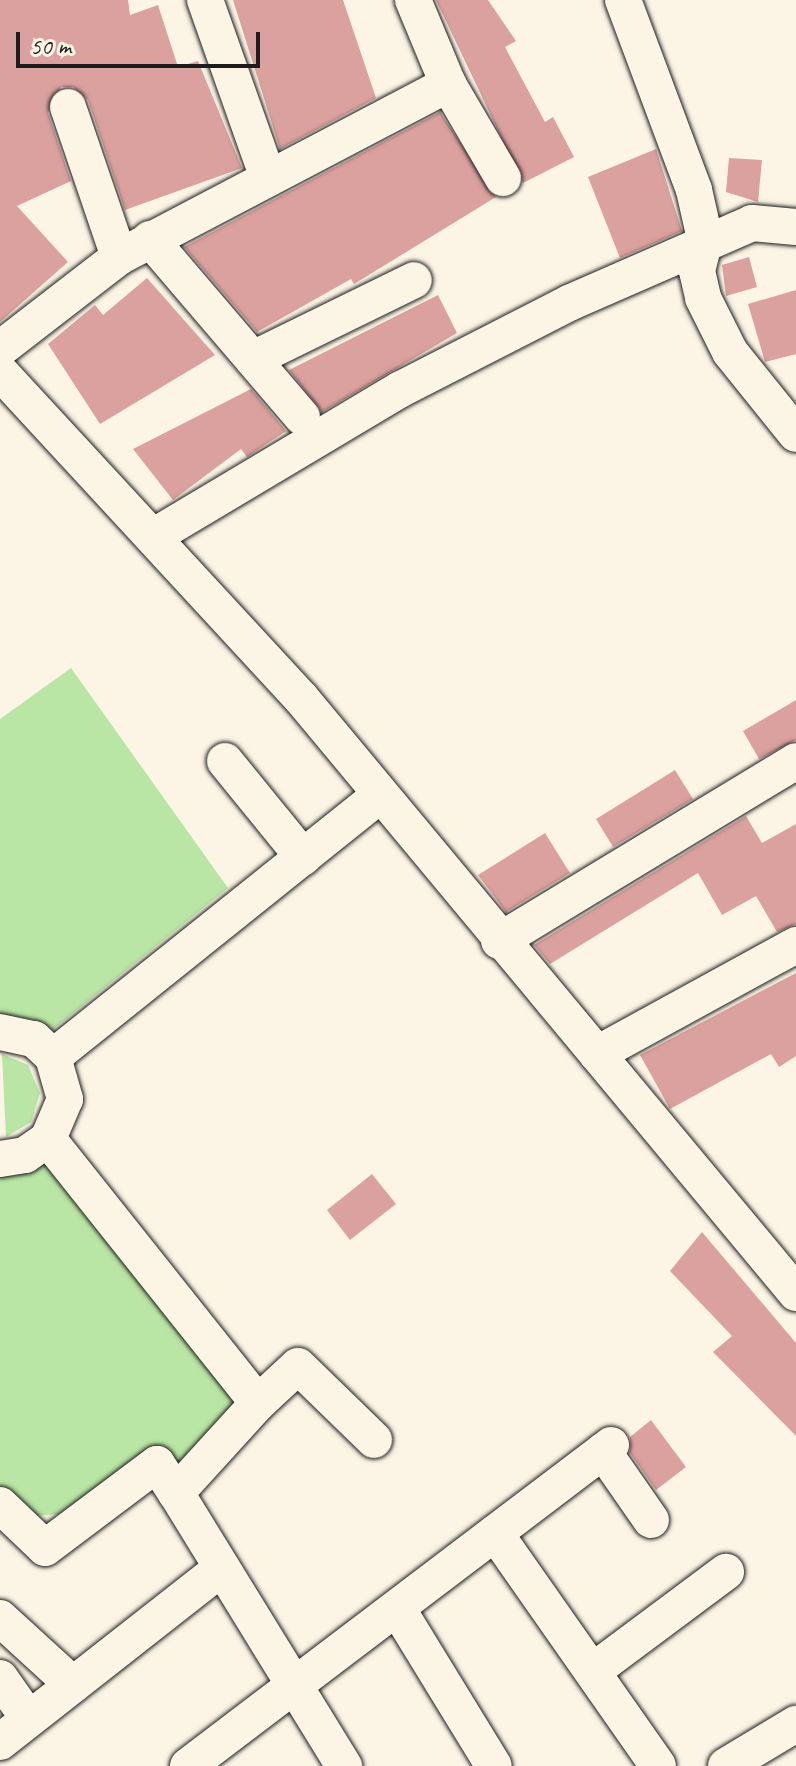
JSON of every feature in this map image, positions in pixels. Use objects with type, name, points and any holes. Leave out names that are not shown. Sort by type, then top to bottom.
[{"type":"street","points":[[205,0],[268,178]]},
{"type":"street","points":[[413,0],[448,84],[503,178]]},
{"type":"street","points":[[623,0],[705,239],[697,271],[716,327],[796,434]]},
{"type":"street","points":[[0,349],[119,257],[448,84]]},
{"type":"street","points":[[68,107],[119,257]]},
{"type":"street","points":[[156,535],[460,356],[705,239],[752,223],[796,227]]},
{"type":"street","points":[[150,239],[302,417]]},
{"type":"street","points":[[253,359],[414,280]]},
{"type":"street","points":[[0,372],[156,535],[380,795],[796,1293]]},
{"type":"street","points":[[225,761],[303,857]]},
{"type":"street","points":[[499,941],[796,761]]},
{"type":"street","points":[[53,1057],[380,795]]},
{"type":"street","points":[[597,1054],[796,945]]},
{"type":"street","points":[[0,1032],[34,1039],[53,1057],[65,1099],[48,1139],[25,1155],[0,1159]]},
{"type":"street","points":[[48,1139],[258,1403]]},
{"type":"street","points":[[176,1493],[258,1403],[298,1366],[374,1440]]},
{"type":"street","points":[[188,1766],[607,1448],[651,1520]]},
{"type":"street","points":[[0,1505],[45,1548],[157,1464],[344,1766]]},
{"type":"street","points":[[495,1533],[658,1766]]},
{"type":"street","points":[[0,1742],[222,1568]]},
{"type":"street","points":[[593,1671],[726,1572]]},
{"type":"street","points":[[397,1608],[494,1766]]},
{"type":"street","points":[[0,1618],[73,1685]]},
{"type":"street","points":[[0,1678],[29,1719]]},
{"type":"street","points":[[726,1766],[796,1724]]},
{"type":"green space","points":[[71,668],[228,888],[46,1035],[0,1019],[0,719]]},
{"type":"green space","points":[[2,1054],[28,1065],[40,1093],[31,1122],[6,1137]]},
{"type":"green space","points":[[49,1160],[234,1400],[233,1421],[183,1465],[61,1514],[34,1516],[0,1487],[0,1172]]},
{"type":"building","points":[[0,0],[128,0],[130,15],[158,5],[178,67],[198,61],[242,168],[125,210],[88,100],[73,87],[61,87],[48,113],[71,181],[17,206],[68,262],[0,322]]},
{"type":"building","points":[[233,0],[343,0],[376,98],[280,149]]},
{"type":"building","points":[[436,0],[488,0],[516,41],[505,47],[545,122],[553,117],[574,157],[523,183]]},
{"type":"building","points":[[440,112],[496,197],[354,284],[351,279],[257,332],[184,247]]},
{"type":"building","points":[[656,149],[682,231],[620,258],[588,177]]},
{"type":"building","points":[[729,158],[762,160],[758,202],[726,192]]},
{"type":"building","points":[[749,257],[757,287],[726,296],[722,265]]},
{"type":"building","points":[[147,278],[215,355],[100,424],[48,344],[95,305],[103,315]]},
{"type":"building","points":[[796,290],[796,354],[765,362],[748,304]]},
{"type":"building","points":[[438,295],[457,333],[322,412],[289,370]]},
{"type":"building","points":[[251,389],[286,431],[247,457],[241,449],[173,500],[133,449]]},
{"type":"building","points":[[796,700],[796,740],[759,759],[743,731]]},
{"type":"building","points":[[675,770],[693,799],[613,847],[596,819]]},
{"type":"building","points":[[746,816],[762,843],[796,824],[796,924],[777,932],[756,896],[722,915],[698,873],[550,964],[534,945]]},
{"type":"building","points":[[545,833],[570,873],[506,912],[478,875]]},
{"type":"building","points":[[796,973],[796,1056],[779,1067],[771,1054],[670,1109],[640,1055]]},
{"type":"building","points":[[372,1174],[396,1204],[350,1240],[327,1210]]},
{"type":"building","points":[[702,1232],[796,1343],[796,1436],[713,1352],[732,1336],[670,1271]]},
{"type":"building","points":[[651,1420],[686,1467],[656,1490],[630,1453],[630,1437]]}]
